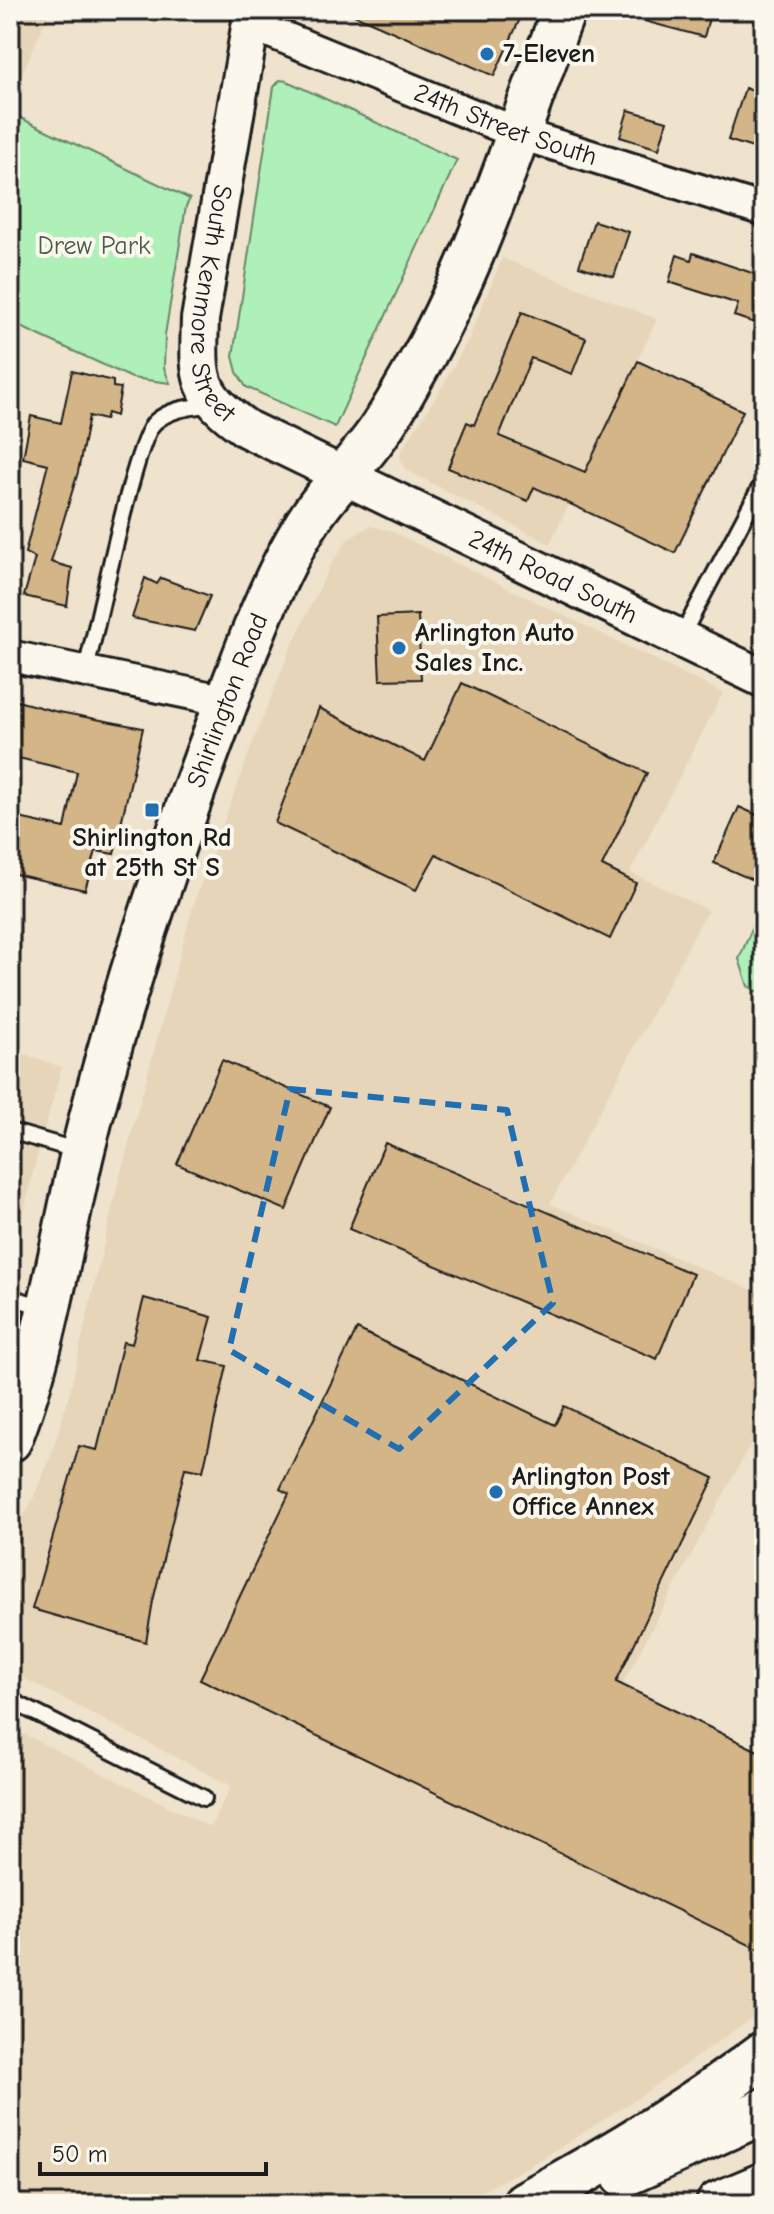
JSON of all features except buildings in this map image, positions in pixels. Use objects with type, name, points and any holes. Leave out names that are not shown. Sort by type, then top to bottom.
[{"type":"highway","points":[[525,2204],[601,2163],[764,2054]]},
{"type":"highway","points":[[554,2204],[764,2111]]},
{"type":"highway","points":[[719,2204],[764,2185]]},
{"type":"main road","name":"Shirlington Road","points":[[10,1440],[34,1363],[28,1302],[83,1152],[128,983],[254,631],[295,545],[313,515],[374,439],[448,309],[501,182],[564,10]]},
{"type":"street","name":"24th Street South","points":[[252,17],[517,133],[764,210]]},
{"type":"street","name":"South Kenmore Street","points":[[252,17],[200,319],[198,367],[203,386],[214,403],[247,429],[343,476]]},
{"type":"street","name":"24th Road South","points":[[343,476],[764,679]]},
{"type":"street","points":[[10,656],[227,701]]},
{"type":"lane","points":[[85,672],[133,474],[152,423],[175,410],[214,403]]},
{"type":"lane","points":[[680,639],[764,480]]},
{"type":"lane","points":[[10,1131],[83,1152]]},
{"type":"lane","points":[[10,1700],[204,1798]]},
{"type":"highlighted area","points":[[290,1089],[507,1110],[553,1303],[399,1449],[229,1350]]},
{"type":"shaded area","points":[[10,10],[50,10],[10,101]]},
{"type":"shaded area","points":[[502,258],[657,319],[550,544],[406,470],[401,462],[400,453],[469,338]]},
{"type":"shaded area","points":[[370,526],[389,530],[723,693],[630,872],[708,910],[550,1204],[764,1295],[764,1419],[622,1685],[764,1754],[764,2009],[638,2098],[538,2161],[459,2204],[10,2204],[10,1727],[210,1827],[231,1786],[10,1671],[10,1540],[32,1501],[53,1450],[69,1395],[117,1187],[193,906],[292,645],[330,566],[347,540]]},
{"type":"shaded area","points":[[10,1049],[62,1067],[33,1172],[10,1275]]},
{"type":"green space","points":[[280,80],[457,160],[335,427],[246,387],[237,372],[233,356],[274,87]]},
{"type":"green space","name":"Drew Park","points":[[10,113],[190,199],[186,206],[165,335],[164,368],[170,383],[132,378],[10,322]]},
{"type":"green space","points":[[764,900],[764,995],[748,986],[739,959]]},
{"type":"place","name":"7-Eleven","points":[[487,54]]},
{"type":"place","name":"Arlington Auto Sales Inc.","points":[[399,648]]},
{"type":"place","name":"Shirlington Rd at 25th St S","points":[[152,810]]},
{"type":"place","name":"Arlington Post Office Annex","points":[[496,1492]]}]
